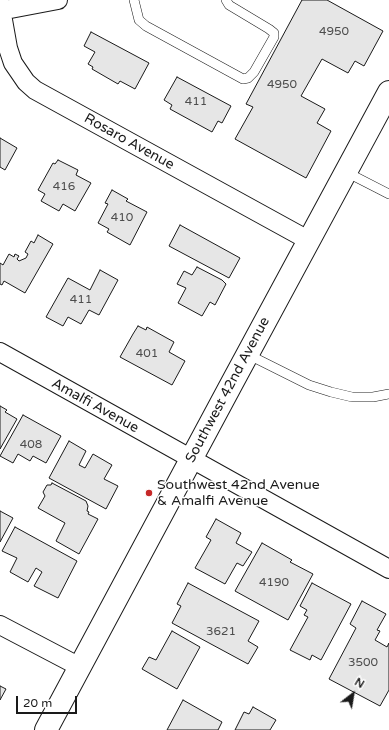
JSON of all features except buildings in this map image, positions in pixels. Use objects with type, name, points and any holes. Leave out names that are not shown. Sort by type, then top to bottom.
[{"type":"main road","name":"Southwest 42nd Avenue","points":[[46,730],[308,240],[389,92]]},
{"type":"street","points":[[0,8],[58,0]]},
{"type":"street","name":"Rosaro Avenue","points":[[0,8],[8,48],[13,63],[26,82],[35,90],[308,240]]},
{"type":"street","name":"Amalfi Avenue","points":[[0,352],[389,569]]},
{"type":"street","points":[[0,626],[80,667]]},
{"type":"lane","points":[[134,0],[139,20],[146,26],[242,79],[248,78],[254,72],[274,37],[274,33],[229,5],[226,0]]},
{"type":"lane","points":[[346,172],[389,194]]},
{"type":"lane","points":[[247,354],[309,385],[331,392],[352,397],[373,397],[389,394]]},
{"type":"place","name":"Southwest 42nd Avenue & Amalfi Avenue","points":[[149,493]]}]
